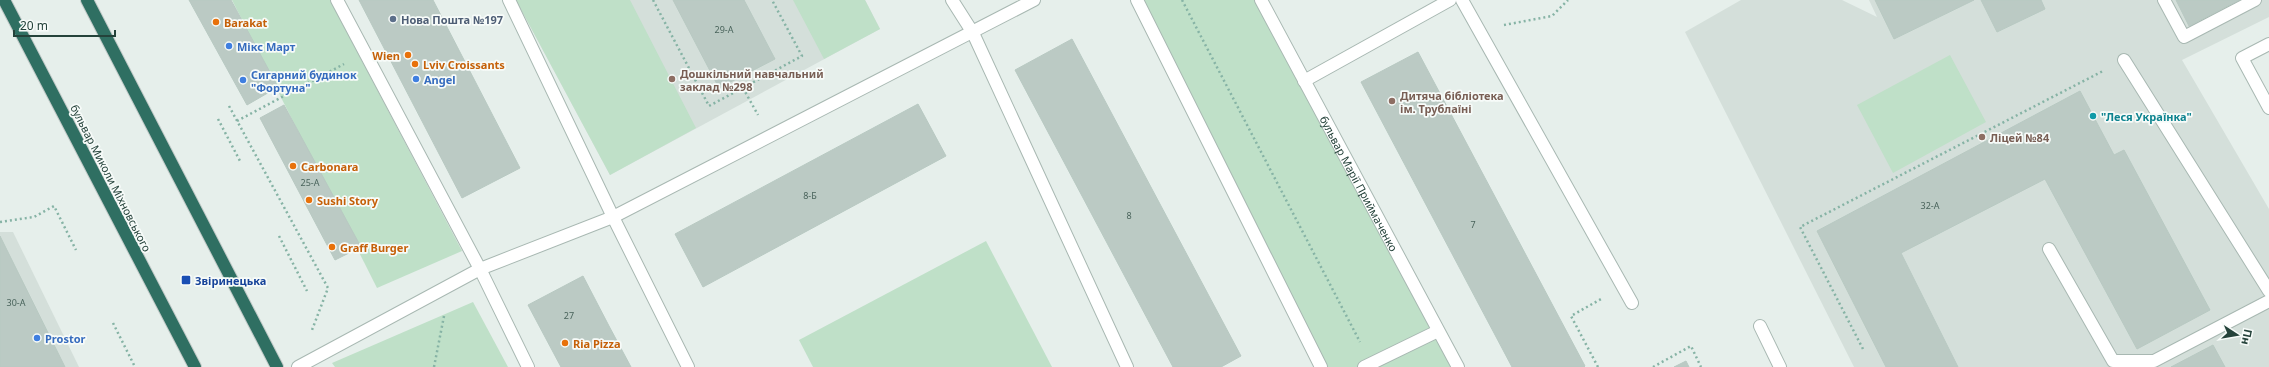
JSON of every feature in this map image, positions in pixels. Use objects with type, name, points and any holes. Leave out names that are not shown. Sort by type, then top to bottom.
[{"type":"highway","name":"бульвар Миколи Міхновського","points":[[4,0],[195,367]]},
{"type":"highway","points":[[87,0],[277,367]]},
{"type":"street","points":[[337,0],[480,269],[528,367]]},
{"type":"street","points":[[509,0],[613,217],[688,367]]},
{"type":"street","points":[[952,0],[973,33],[1127,367]]},
{"type":"street","points":[[298,367],[480,269],[613,217],[973,33],[1034,0]]},
{"type":"street","points":[[1138,0],[1321,367]]},
{"type":"street","name":"бульвар Марії Приймаченко","points":[[1261,0],[1458,367]]},
{"type":"street","points":[[1304,81],[1450,0]]},
{"type":"street","points":[[1462,0],[1632,303]]},
{"type":"street","points":[[2164,0],[2184,37],[2255,0]]},
{"type":"street","points":[[2269,44],[2242,58],[2269,108]]},
{"type":"street","points":[[2124,60],[2269,291]]},
{"type":"street","points":[[2049,249],[2113,361],[2154,361],[2269,301]]},
{"type":"street","points":[[1760,326],[1780,367]]},
{"type":"street","points":[[1368,365],[1438,331]]},
{"type":"path","points":[[653,0],[709,106],[802,56],[772,0]]},
{"type":"path","points":[[1182,0],[1368,365]]},
{"type":"path","points":[[1507,22],[1552,16],[1568,0]]},
{"type":"path","points":[[237,121],[364,53]]},
{"type":"path","points":[[1863,349],[1800,227],[2124,60]]},
{"type":"path","points":[[743,88],[750,99]]},
{"type":"path","points":[[228,106],[328,288],[312,330]]},
{"type":"path","points":[[218,119],[240,161]]},
{"type":"path","points":[[0,222],[34,217],[54,206],[76,250]]},
{"type":"path","points":[[279,236],[307,291]]},
{"type":"path","points":[[434,367],[450,284]]},
{"type":"path","points":[[1598,367],[1571,316],[1623,286]]},
{"type":"path","points":[[113,323],[135,367]]},
{"type":"path","points":[[1653,367],[1691,346],[1701,367]]},
{"type":"shaded area","name":"Дошкільний навчальний заклад №298","points":[[516,0],[865,0],[880,29],[610,175]]},
{"type":"shaded area","name":"Ліцей №84","points":[[1741,0],[1842,0],[1877,17],[1869,0],[2269,0],[2269,17],[2182,60],[2269,209],[2269,367],[1854,367],[1685,32]]},
{"type":"shaded area","points":[[0,232],[13,232],[79,367],[0,367]]},
{"type":"green space","points":[[232,0],[330,0],[462,251],[377,288]]},
{"type":"green space","points":[[516,0],[630,0],[696,128],[610,175]]},
{"type":"green space","points":[[793,0],[865,0],[880,29],[824,59]]},
{"type":"green space","points":[[1137,0],[1261,0],[1458,367],[1321,367]]},
{"type":"green space","points":[[1950,55],[1986,122],[1893,173],[1857,105]]},
{"type":"green space","points":[[986,241],[1052,367],[813,367],[799,340]]},
{"type":"green space","points":[[473,302],[508,367],[335,367],[332,363]]},
{"type":"building","points":[[189,0],[231,0],[278,87],[247,105]]},
{"type":"building","points":[[359,0],[433,0],[520,168],[462,198]]},
{"type":"building","points":[[673,0],[744,0],[775,59],[719,88]]},
{"type":"building","points":[[1875,0],[1974,0],[1894,39]]},
{"type":"building","points":[[1981,0],[2041,0],[2045,9],[1997,32]]},
{"type":"building","points":[[2176,0],[2239,0],[2189,26]]},
{"type":"building","points":[[1072,39],[1241,356],[1221,367],[1173,367],[1015,70]]},
{"type":"building","points":[[1418,52],[1585,366],[1584,367],[1512,367],[1361,82]]},
{"type":"building","points":[[2080,91],[2114,155],[2124,150],[2210,310],[2137,349],[2045,179],[1901,253],[1958,367],[1886,367],[1817,231]]},
{"type":"building","points":[[918,104],[946,156],[703,287],[675,234]]},
{"type":"building","points":[[284,105],[361,247],[335,260],[260,118]]},
{"type":"building","points":[[0,236],[65,367],[0,367]]},
{"type":"building","points":[[583,276],[631,367],[561,367],[528,305]]},
{"type":"building","points":[[2213,345],[2225,367],[2171,367]]},
{"type":"building","points":[[1686,361],[1689,367],[1674,367]]},
{"type":"place","name":"Нова Пошта №197","points":[[393,19]]},
{"type":"place","name":"Barakat","points":[[216,22]]},
{"type":"place","name":"Мікс Март","points":[[229,46]]},
{"type":"place","name":"Wien","points":[[408,55]]},
{"type":"place","name":"Lviv Croissants","points":[[415,64]]},
{"type":"place","name":"Angel","points":[[416,79]]},
{"type":"place","name":"Дошкільний навчальний заклад №298","points":[[672,79]]},
{"type":"place","name":"Сигарний будинок \"Фортуна\"","points":[[243,80]]},
{"type":"place","name":"Дитяча бібліотека ім. Трублаїні","points":[[1392,101]]},
{"type":"place","name":"\"Леся Українка\"","points":[[2093,116]]},
{"type":"place","name":"Ліцей №84","points":[[1982,137]]},
{"type":"place","name":"Carbonara","points":[[293,166]]},
{"type":"place","name":"Sushi Story","points":[[309,200]]},
{"type":"place","name":"Graff Burger","points":[[332,247]]},
{"type":"place","name":"Звіринецька","points":[[186,280]]},
{"type":"place","name":"Prostor","points":[[37,338]]},
{"type":"place","name":"Ria Pizza","points":[[565,343]]}]
